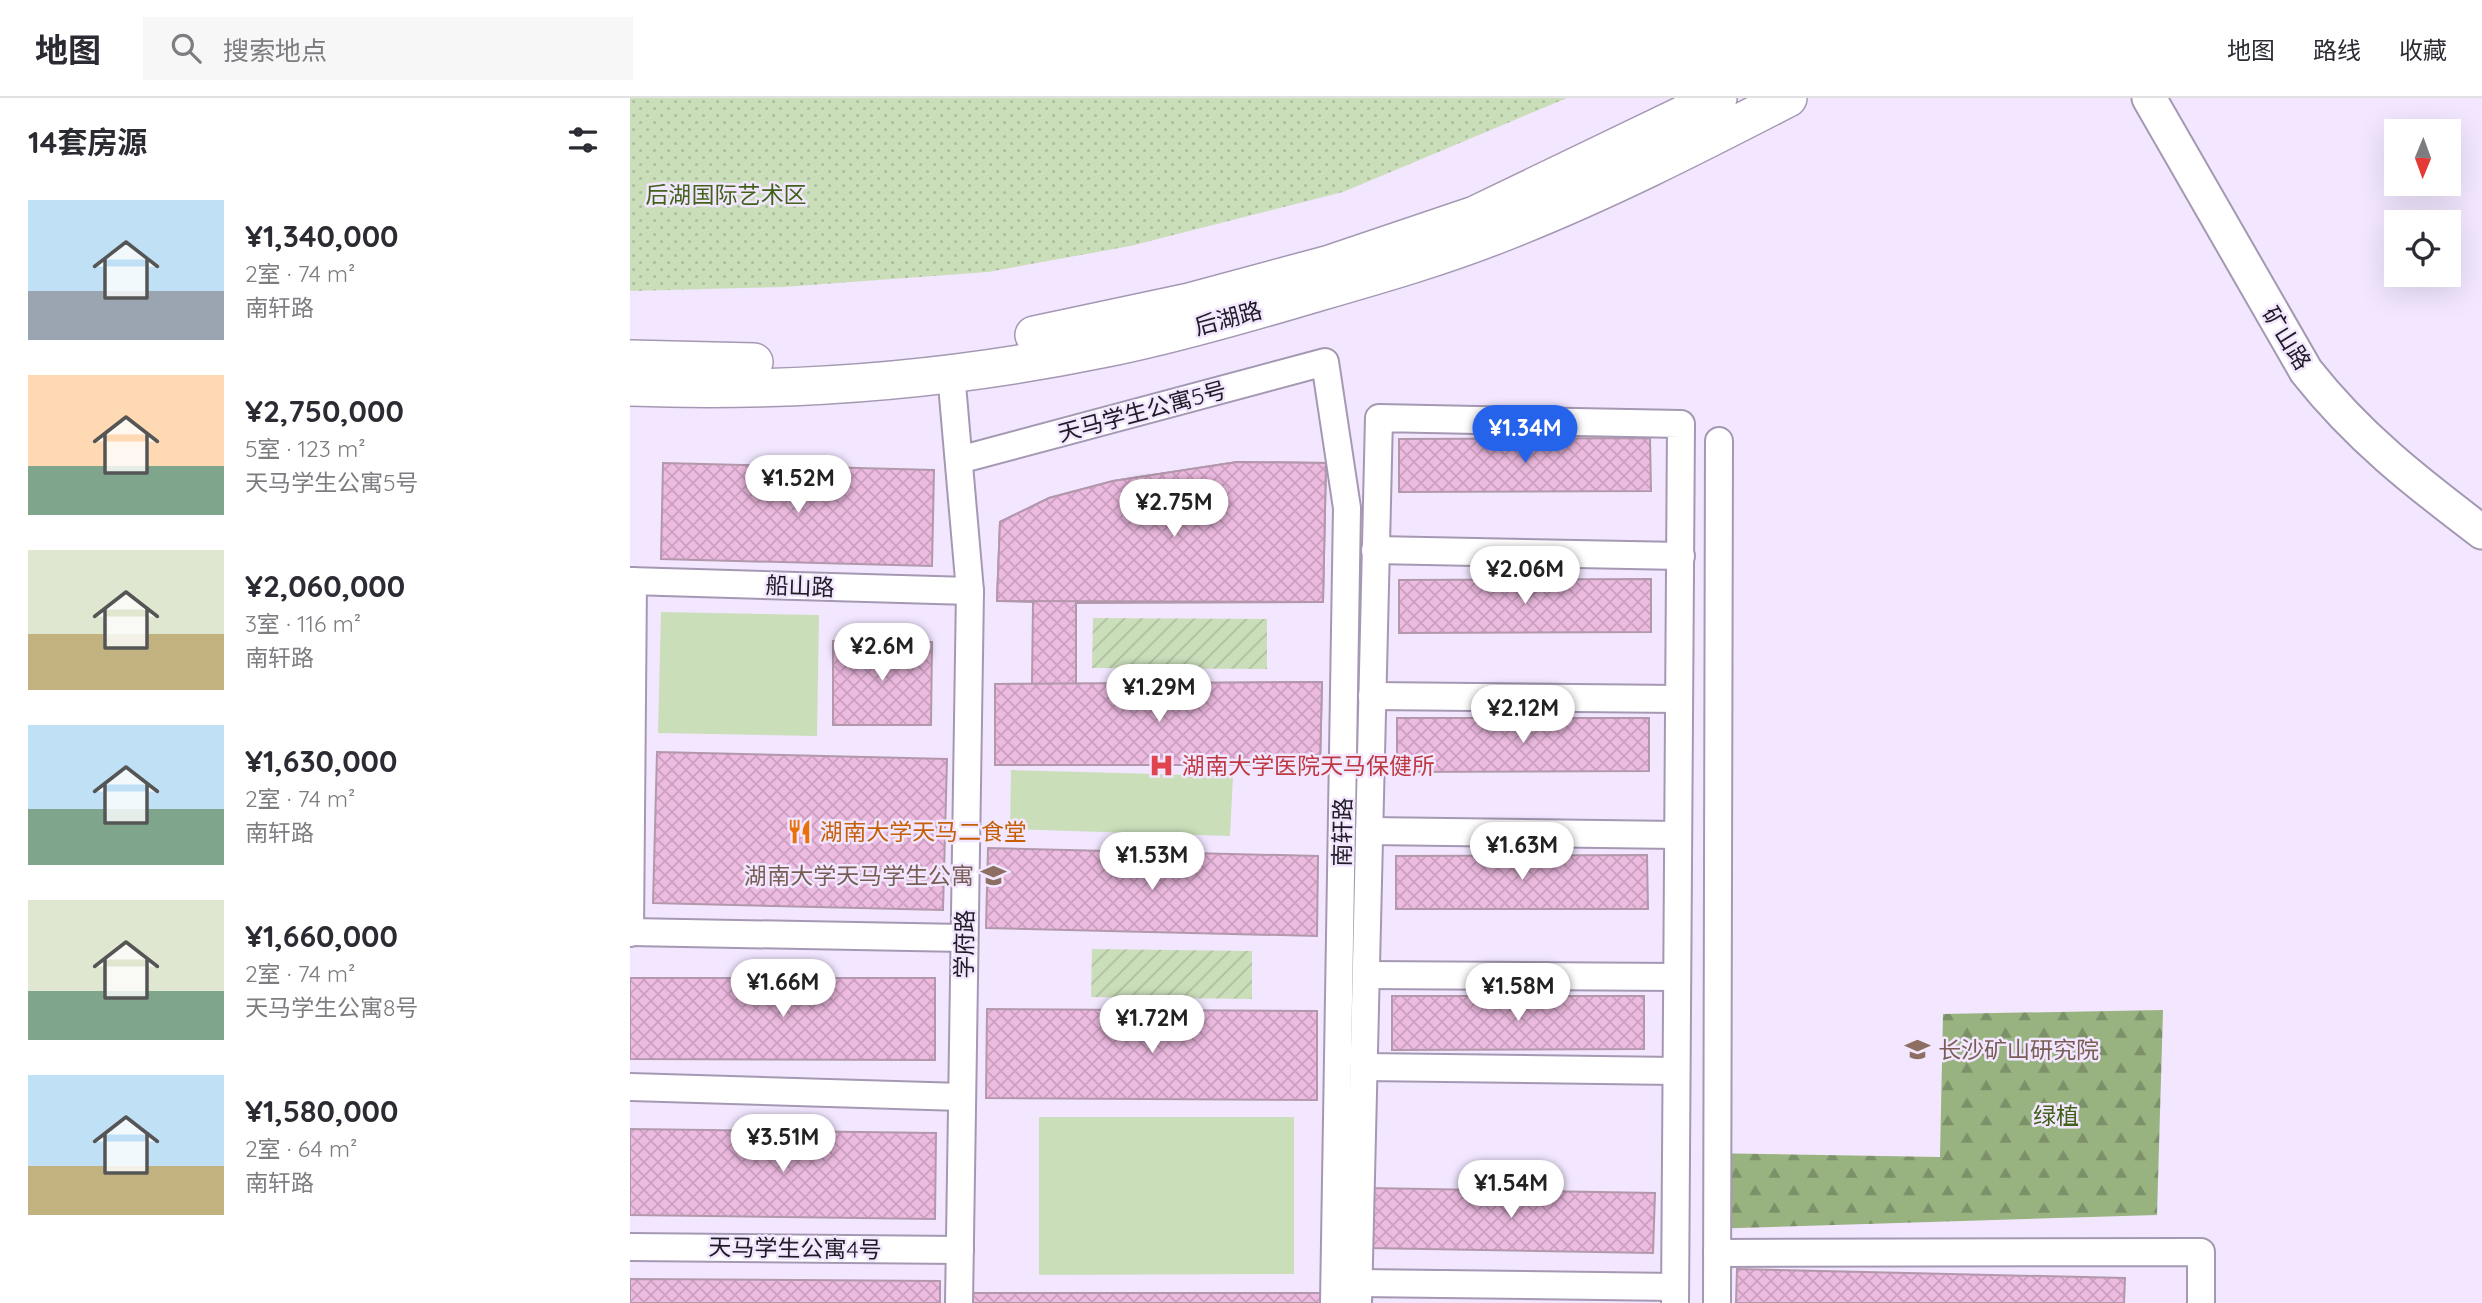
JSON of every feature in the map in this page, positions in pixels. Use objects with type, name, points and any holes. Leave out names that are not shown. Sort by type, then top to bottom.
[{"type":"main road","name":"后湖路","points":[[630,359],[741,362],[940,353],[1073,328],[1189,302],[1330,264],[1475,215],[1718,98]]},
{"type":"main road","name":"后湖路","points":[[630,387],[810,384],[951,373],[1106,348],[1218,322],[1374,276],[1531,221],[1641,173],[1788,98]]},
{"type":"street","name":"矿山路","points":[[2148,98],[2306,371],[2338,411],[2392,464],[2482,531]]},
{"type":"street","name":"矿山路","points":[[2173,98],[2270,280],[2318,360],[2357,407],[2385,433],[2482,510]]},
{"type":"street","name":"天马学生公寓5号","points":[[958,460],[1325,362]]},
{"type":"street","name":"南轩路","points":[[1325,362],[1347,508],[1334,1303]]},
{"type":"street","name":"学府路","points":[[951,373],[970,591],[959,1303]]},
{"type":"street","points":[[1379,418],[1681,424],[1681,556],[1675,1295],[1359,1293],[1379,418]]},
{"type":"street","points":[[1717,1303],[1719,441]]},
{"type":"street","points":[[1375,550],[1681,556]]},
{"type":"street","points":[[631,581],[630,932],[964,938]]},
{"type":"street","name":"船山路","points":[[631,581],[970,591]]},
{"type":"street","points":[[1372,696],[1679,699]]},
{"type":"street","points":[[1369,831],[1678,835]]},
{"type":"street","points":[[1366,975],[1677,977]]},
{"type":"street","points":[[1364,1067],[1676,1071]]},
{"type":"street","points":[[630,1087],[962,1097]]},
{"type":"street","name":"天马学生公寓4号","points":[[630,1247],[960,1250]]},
{"type":"street","points":[[1717,1253],[2201,1252],[2200,1303]]},
{"type":"green space","name":"后湖国际艺术区","points":[[630,98],[1567,98],[1343,192],[1130,246],[988,272],[783,287],[630,291]]},
{"type":"green space","points":[[661,612],[819,615],[817,736],[658,733]]},
{"type":"green space","points":[[1093,618],[1267,619],[1267,669],[1092,668]]},
{"type":"green space","points":[[1011,770],[1233,776],[1230,836],[1010,829]]},
{"type":"green space","points":[[1092,949],[1252,951],[1252,999],[1091,997]]},
{"type":"green space","name":"绿植","points":[[2163,1010],[2157,1215],[1704,1229],[1704,1153],[1940,1157],[1943,1014]]},
{"type":"green space","points":[[1039,1117],[1294,1117],[1294,1274],[1039,1275]]},
{"type":"building","points":[[1650,438],[1651,491],[1399,492],[1399,439]]},
{"type":"building","points":[[1237,462],[1326,463],[1323,602],[1076,603],[1076,684],[1322,682],[1320,765],[995,765],[995,684],[1032,684],[1033,602],[997,601],[1000,522],[1049,498],[1113,481]]},
{"type":"building","points":[[1237,462],[1326,463],[1323,602],[997,601],[1000,522],[1049,498],[1113,481]]},
{"type":"building","points":[[663,463],[934,470],[932,566],[661,559]]},
{"type":"building","points":[[1651,579],[1651,632],[1399,633],[1399,580]]},
{"type":"building","points":[[833,641],[932,642],[931,725],[833,725]]},
{"type":"building","points":[[1322,682],[1320,765],[995,765],[995,684]]},
{"type":"building","points":[[1397,718],[1649,718],[1649,771],[1397,772]]},
{"type":"building","name":"湖南大学天马二食堂","points":[[657,752],[947,759],[943,910],[653,903]]},
{"type":"building","points":[[988,848],[1318,856],[1317,936],[986,928]]},
{"type":"building","points":[[1647,855],[1648,909],[1396,909],[1396,856]]},
{"type":"building","points":[[630,978],[935,978],[935,1060],[630,1059]]},
{"type":"building","points":[[1392,996],[1644,996],[1644,1049],[1392,1050]]},
{"type":"building","points":[[987,1009],[1317,1011],[1317,1100],[986,1098]]},
{"type":"building","points":[[630,1129],[936,1133],[935,1219],[630,1215]]},
{"type":"building","points":[[1368,1188],[1655,1193],[1653,1253],[1367,1248]]},
{"type":"building","points":[[1737,1269],[2125,1278],[2124,1303],[1736,1303]]},
{"type":"building","points":[[630,1279],[940,1281],[940,1303],[630,1303]]},
{"type":"building","points":[[971,1293],[1325,1293],[1325,1303],[971,1303]]},
{"type":"building","points":[[971,1293],[1325,1293],[1325,1303],[971,1303]]},
{"type":"place","name":"湖南大学医院天马保健所","points":[[1162,765]]},
{"type":"place","name":"湖南大学天马二食堂","points":[[800,831]]},
{"type":"place","name":"湖南大学天马学生公寓","points":[[994,875]]},
{"type":"place","name":"长沙矿山研究院","points":[[1918,1049]]}]
